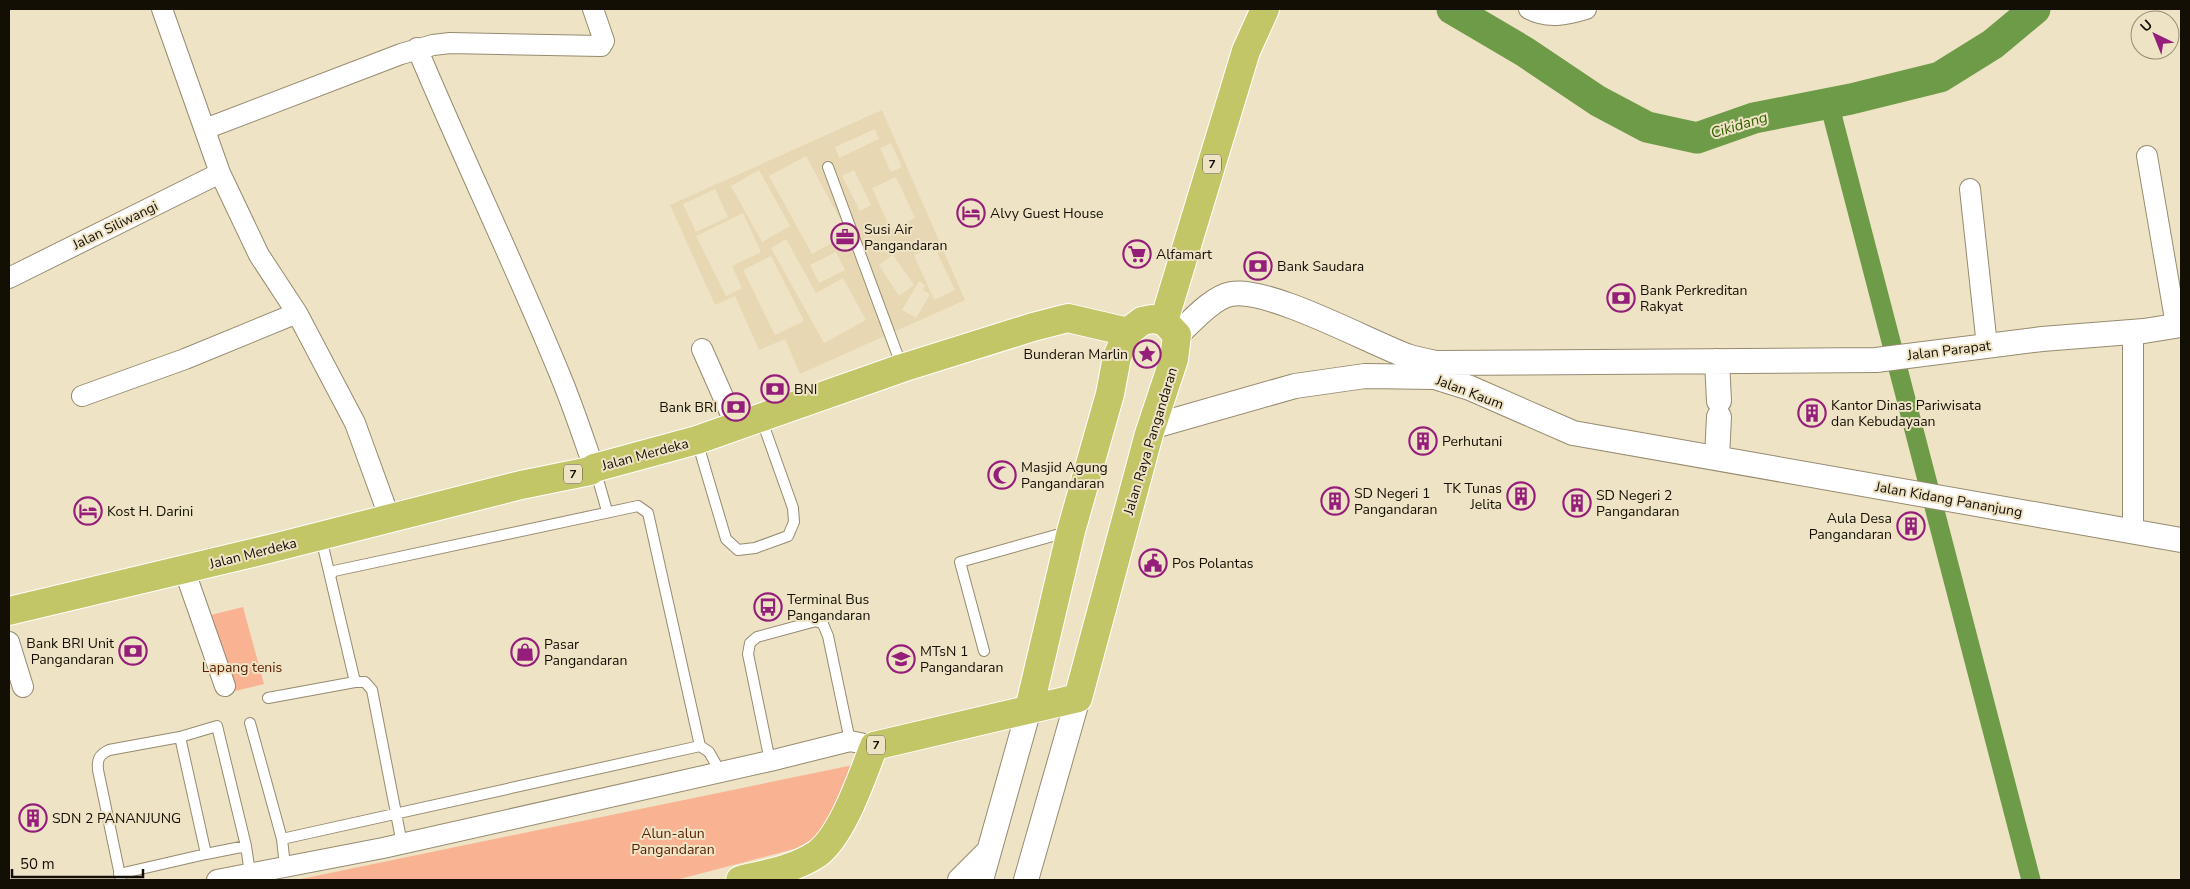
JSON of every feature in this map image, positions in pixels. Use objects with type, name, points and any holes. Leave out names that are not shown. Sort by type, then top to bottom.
[{"type":"highway","name":"Jalan Raya Pangandaran","points":[[1078,698],[1152,427],[1174,359],[1171,328],[1246,51],[1265,9]]},
{"type":"highway","name":"Jalan Merdeka","points":[[9,611],[321,536],[521,485],[590,471],[594,468],[697,440],[902,368],[1032,327],[1068,318],[1128,332]]},
{"type":"highway","points":[[1030,709],[1071,531],[1110,394],[1117,357],[1128,332],[1142,321],[1152,319],[1171,328]]},
{"type":"highway","name":"7","points":[[740,880],[799,863],[816,855],[824,848],[836,831],[852,800],[862,744],[1078,698]]},
{"type":"street","points":[[162,9],[220,172],[258,255],[297,313],[355,424],[390,519]]},
{"type":"street","points":[[205,129],[417,48],[450,44],[601,46],[604,41],[603,33],[593,9]]},
{"type":"street","points":[[1529,9],[1551,15],[1567,14],[1586,9]]},
{"type":"street","points":[[417,48],[456,142],[483,197],[560,376],[594,468]]},
{"type":"street","points":[[2147,156],[2178,325]]},
{"type":"street","name":"Jalan Siliwangi","points":[[11,271],[220,172]]},
{"type":"street","points":[[1970,189],[1987,346]]},
{"type":"street","name":"Jalan Kaum","points":[[1171,328],[1218,298],[1231,294],[1253,293],[1409,357],[1436,363],[1717,361]]},
{"type":"street","points":[[82,396],[185,359],[297,313]]},
{"type":"street","name":"Jalan Parapat","points":[[1717,361],[1876,360],[2042,339],[2133,332],[2178,325]]},
{"type":"street","points":[[2132,531],[2133,332]]},
{"type":"street","points":[[702,349],[748,422]]},
{"type":"street","points":[[1717,361],[1719,409],[1717,457]]},
{"type":"street","name":"Jalan Kaum","points":[[1152,427],[1295,386],[1365,376],[1434,377],[1470,388],[1573,433],[1717,457]]},
{"type":"street","name":"Jalan Kidang Pananjung","points":[[1717,457],[2181,540]]},
{"type":"street","points":[[184,569],[226,686]]},
{"type":"street","points":[[9,642],[23,686]]},
{"type":"street","name":"Jalan Raya Pangandaran","points":[[1026,880],[1078,698]]},
{"type":"street","points":[[981,880],[1030,709]]},
{"type":"street","points":[[216,880],[402,844],[770,761],[862,744]]},
{"type":"street","points":[[960,880],[990,850]]},
{"type":"street","points":[[1034,851],[1045,880]]},
{"type":"lane","points":[[828,167],[902,368]]},
{"type":"lane","points":[[697,440],[726,539],[738,550],[755,548],[788,536],[794,522],[793,508],[748,422]]},
{"type":"lane","points":[[594,468],[607,511]]},
{"type":"lane","points":[[330,576],[334,571],[607,511],[638,506],[648,513],[700,746],[709,752],[720,772]]},
{"type":"lane","points":[[984,651],[960,562],[1071,531]]},
{"type":"lane","points":[[321,536],[354,682]]},
{"type":"lane","points":[[770,761],[748,654],[750,644],[757,637],[816,621],[823,624],[828,636],[862,744]]},
{"type":"lane","points":[[268,698],[354,682],[365,682],[372,690],[402,844]]},
{"type":"lane","points":[[250,723],[282,839],[285,866]]},
{"type":"lane","points":[[246,846],[206,854],[120,877],[97,761],[100,755],[109,750],[180,736],[217,726],[246,846],[250,873]]},
{"type":"lane","points":[[180,736],[206,854]]},
{"type":"lane","points":[[282,839],[700,746]]},
{"type":"shaded area","points":[[882,110],[965,300],[800,374],[785,339],[759,350],[735,296],[715,305],[670,205]],"holes":[[[875,129],[879,139],[839,158],[835,147]],[[891,143],[902,167],[891,172],[880,148]],[[806,156],[848,234],[812,254],[769,176]],[[759,170],[790,226],[762,242],[731,186]],[[854,170],[871,205],[860,211],[842,176]],[[896,177],[915,218],[891,230],[872,188]],[[715,189],[728,217],[696,232],[683,204]],[[743,213],[761,252],[732,266],[742,288],[726,296],[696,236]],[[786,239],[816,293],[843,278],[866,320],[824,343],[771,248]],[[934,246],[955,290],[934,300],[914,255]],[[836,252],[845,270],[819,283],[810,265]],[[893,255],[914,285],[899,296],[879,265]],[[771,256],[804,321],[775,335],[743,270]],[[919,281],[925,285],[923,290],[930,294],[916,318],[902,310]]]},
{"type":"green space","name":"Lapang tenis","points":[[243,607],[264,684],[231,692],[211,615]]},
{"type":"green space","name":"Alun-alun Pangandaran","points":[[853,765],[823,831],[814,839],[798,848],[676,880],[296,880]]},
{"type":"waterway","name":"Cikidang","points":[[1452,9],[1525,52],[1598,101],[1647,127],[1697,138],[1754,118],[1851,99],[1940,77],[1993,44],[2035,9]]},
{"type":"waterway","points":[[1829,103],[2031,880]]},
{"type":"place","name":"Alvy Guest House","points":[[971,213]]},
{"type":"place","name":"Susi Air Pangandaran","points":[[845,237]]},
{"type":"place","name":"Alfamart","points":[[1137,254]]},
{"type":"place","name":"Bank Saudara","points":[[1258,266]]},
{"type":"place","name":"Bank Perkreditan Rakyat","points":[[1621,298]]},
{"type":"place","name":"Bunderan Marlin","points":[[1147,354]]},
{"type":"place","name":"BNI","points":[[775,389]]},
{"type":"place","name":"Bank BRI","points":[[736,407]]},
{"type":"place","name":"Kantor Dinas Pariwisata dan Kebudayaan","points":[[1812,413]]},
{"type":"place","name":"Perhutani","points":[[1423,441]]},
{"type":"place","name":"Masjid Agung Pangandaran","points":[[1002,475]]},
{"type":"place","name":"TK Tunas Jelita","points":[[1521,496]]},
{"type":"place","name":"SD Negeri 1 Pangandaran","points":[[1335,501]]},
{"type":"place","name":"SD Negeri 2 Pangandaran","points":[[1577,503]]},
{"type":"place","name":"Kost H. Darini","points":[[88,511]]},
{"type":"place","name":"Aula Desa Pangandaran","points":[[1911,526]]},
{"type":"place","name":"Pos Polantas","points":[[1153,563]]},
{"type":"place","name":"Terminal Bus Pangandaran","points":[[768,607]]},
{"type":"place","name":"Bank BRI Unit Pangandaran","points":[[133,651]]},
{"type":"place","name":"Pasar Pangandaran","points":[[525,652]]},
{"type":"place","name":"MTsN 1 Pangandaran","points":[[901,659]]},
{"type":"place","name":"SDN 2 PANANJUNG","points":[[33,818]]}]
